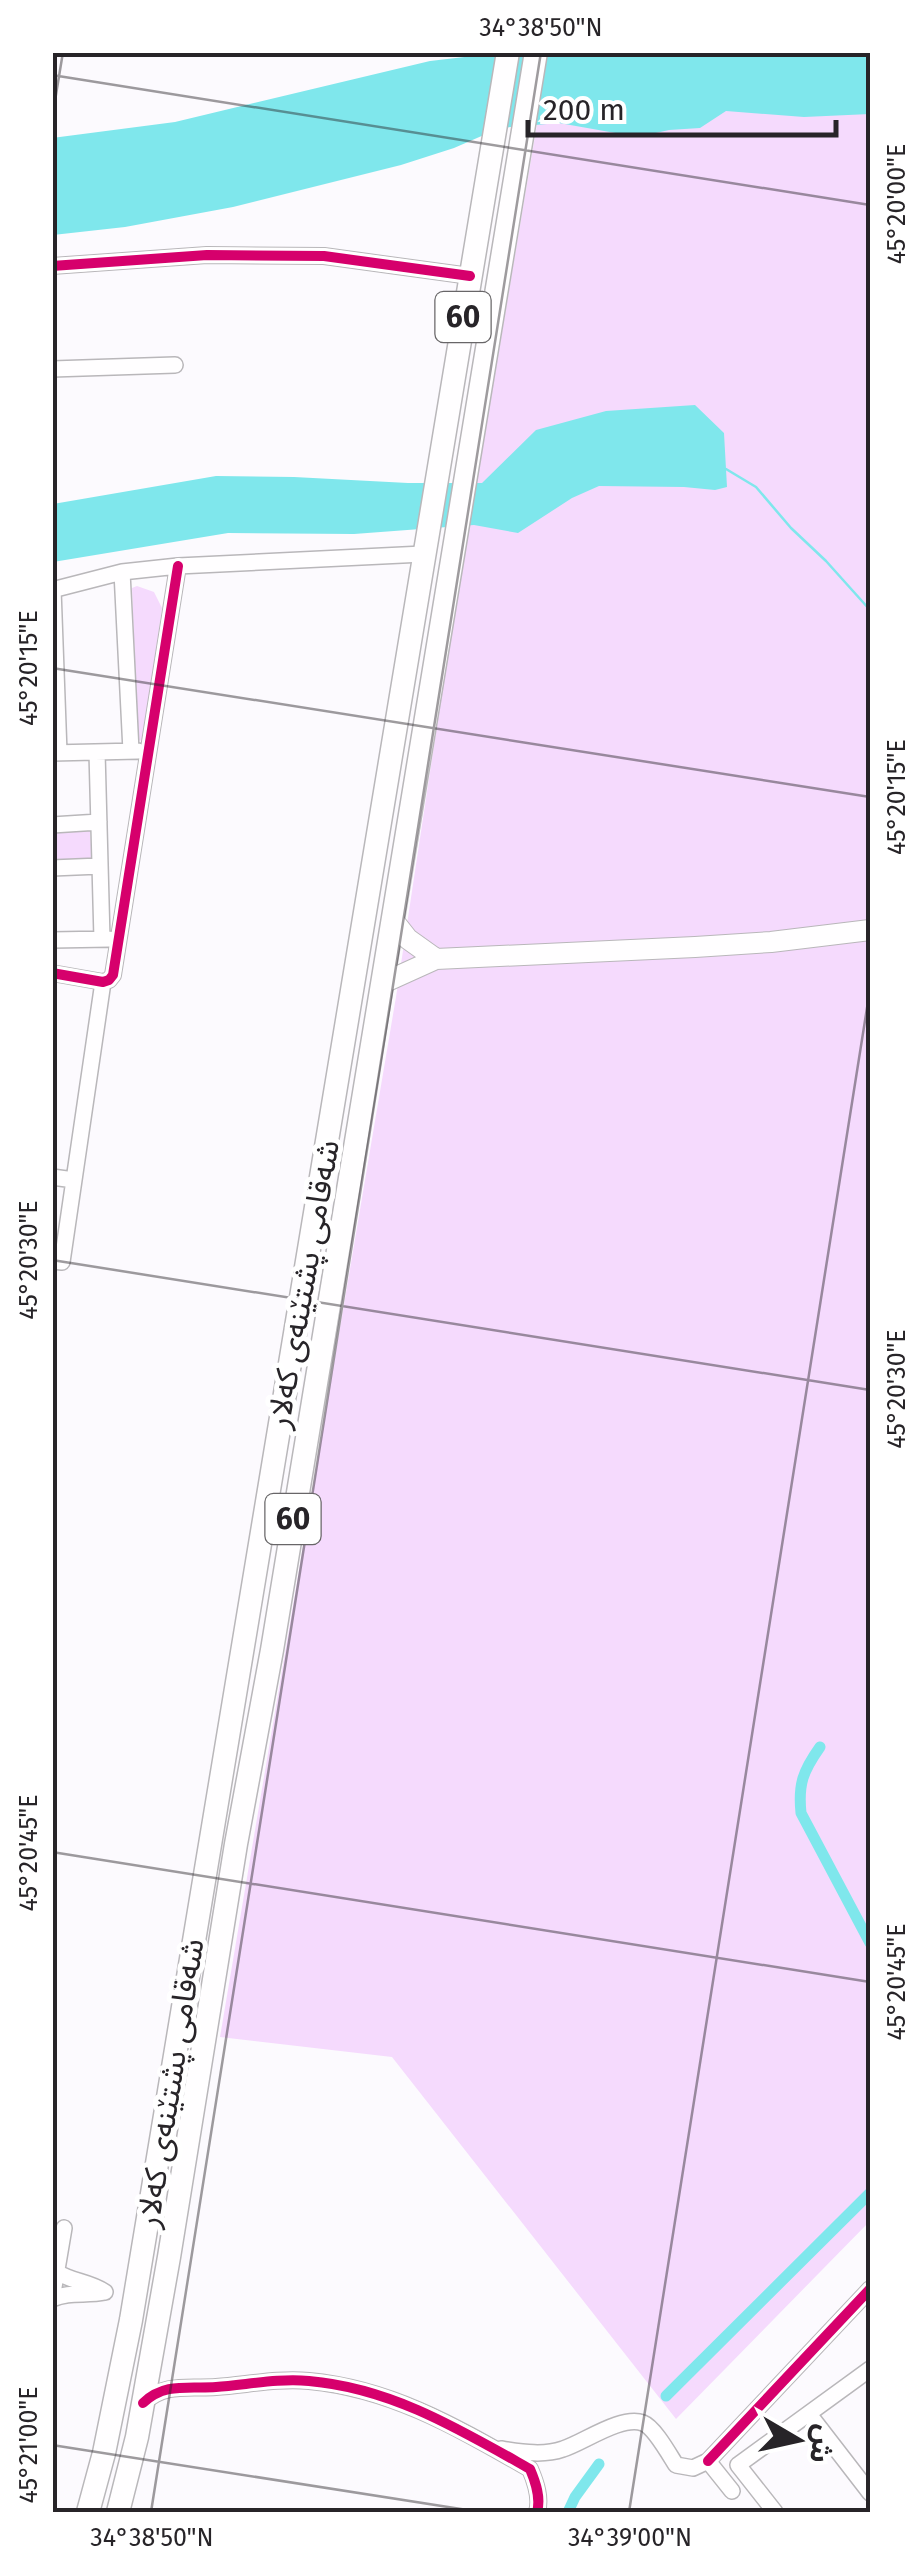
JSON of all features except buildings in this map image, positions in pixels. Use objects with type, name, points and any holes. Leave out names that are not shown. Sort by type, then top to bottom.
[{"type":"highway","name":"شەقامی پشتێنەی کەلار","points":[[88,2512],[104,2453],[130,2320],[508,52]]},
{"type":"highway","name":"شەقامی پشتێنەی کەلار","points":[[118,2512],[170,2257],[196,2081],[272,1650],[536,52]]},
{"type":"highway","points":[[266,1498],[282,1494],[296,1502]]},
{"type":"highway","points":[[104,2453],[105,2462],[112,2469],[123,2470],[131,2463]]},
{"type":"main road","points":[[394,920],[416,946],[436,959]]},
{"type":"main road","points":[[383,983],[436,959],[714,946],[870,930]]},
{"type":"street","points":[[52,266],[207,256],[324,256],[470,276]]},
{"type":"street","points":[[52,370],[174,365]]},
{"type":"street","points":[[150,750],[56,753],[53,590],[122,572],[424,547]]},
{"type":"street","points":[[110,939],[150,750],[178,566]]},
{"type":"street","points":[[122,572],[131,751]]},
{"type":"street","points":[[52,973],[103,982],[113,975],[100,866],[97,752]]},
{"type":"street","points":[[52,825],[99,822]]},
{"type":"street","points":[[52,868],[100,866]]},
{"type":"street","points":[[52,940],[110,939]]},
{"type":"street","points":[[57,1262],[74,1180],[103,982]]},
{"type":"street","points":[[52,1177],[74,1180]]},
{"type":"street","points":[[52,2299],[64,2228]]},
{"type":"street","points":[[52,2299],[65,2293],[88,2296],[105,2292],[89,2282],[68,2279],[57,2272]]},
{"type":"street","points":[[492,2448],[540,2453],[562,2450],[636,2421],[649,2426],[676,2465],[693,2468],[708,2461],[870,2288]]},
{"type":"street","points":[[150,2362],[158,2374],[177,2387]]},
{"type":"street","points":[[774,2512],[738,2465],[870,2368]]},
{"type":"street","points":[[143,2403],[157,2392],[177,2387],[196,2389],[307,2380],[394,2398],[530,2470],[536,2484],[537,2512]]},
{"type":"street","points":[[808,2414],[864,2471],[870,2494]]},
{"type":"street","points":[[708,2461],[732,2492]]},
{"type":"shaded area","points":[[549,53],[870,53],[870,2221],[676,2419],[392,2057],[220,2037],[396,997],[448,653]]},
{"type":"shaded area","points":[[132,588],[154,592],[162,608],[143,741],[138,740]]},
{"type":"shaded area","points":[[90,831],[92,858],[53,860],[52,832]]},
{"type":"water","points":[[499,53],[870,53],[870,114],[804,117],[726,111],[700,128],[638,137],[559,123],[500,128],[401,165],[233,207],[125,227],[53,235],[52,138],[175,122],[430,61]]},
{"type":"water","points":[[695,405],[724,433],[727,487],[715,490],[599,486],[572,498],[518,533],[474,525],[354,534],[228,533],[53,562],[53,504],[216,476],[482,483],[536,430],[606,411]]},
{"type":"waterway","points":[[726,469],[756,487],[870,610]]},
{"type":"waterway","points":[[870,686],[870,717]]},
{"type":"waterway","points":[[820,1747],[803,1778],[801,1813],[870,1943]]},
{"type":"waterway","points":[[666,2396],[870,2193]]},
{"type":"waterway","points":[[568,2512],[599,2464]]},
{"type":"cycle path","points":[[52,266],[207,255],[324,256],[470,276]]},
{"type":"cycle path","points":[[52,973],[103,982],[113,975],[178,566]]},
{"type":"cycle path","points":[[708,2461],[870,2289]]},
{"type":"cycle path","points":[[143,2403],[169,2389],[286,2380],[368,2392],[424,2413],[530,2469],[537,2491],[537,2512]]}]
